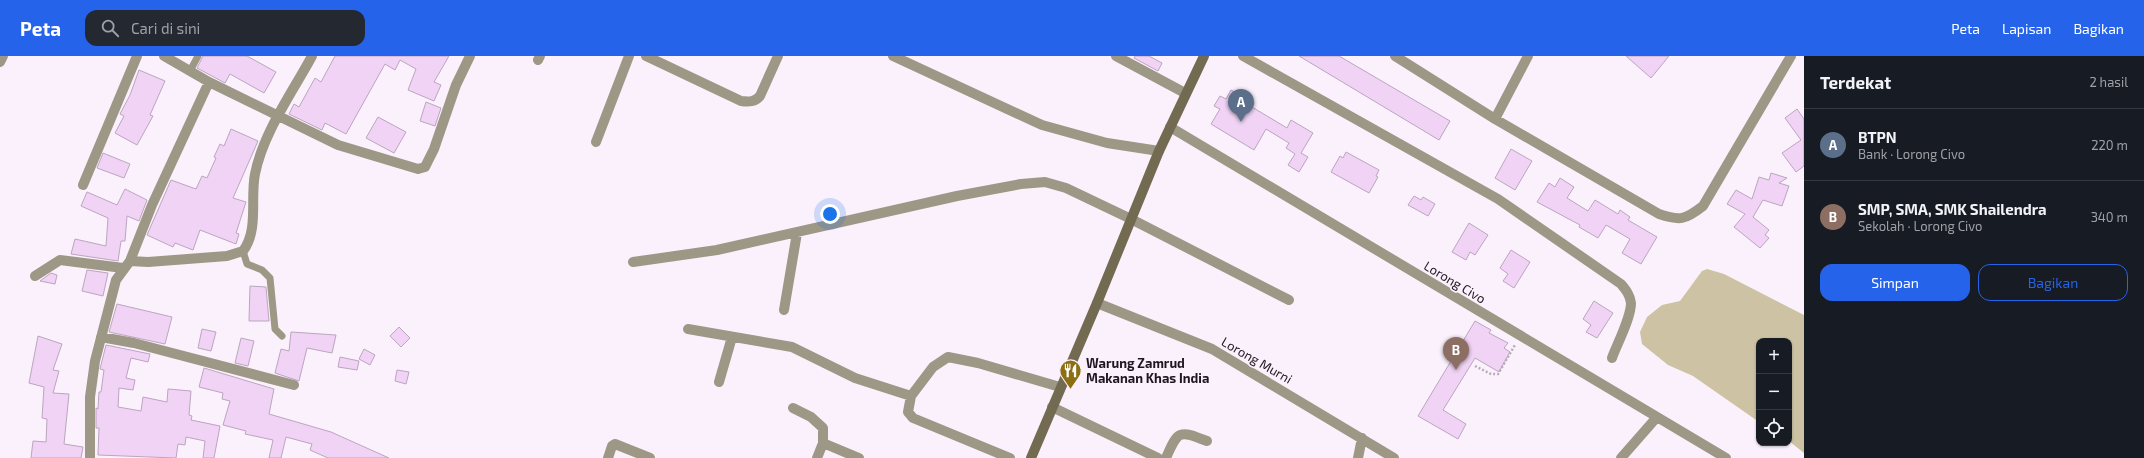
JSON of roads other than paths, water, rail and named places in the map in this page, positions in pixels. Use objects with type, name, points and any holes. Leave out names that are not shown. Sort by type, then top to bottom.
[{"type":"main road","points":[[1031,458],[1097,303],[1159,151],[1185,93],[1204,56]]},
{"type":"street","points":[[0,62],[3,56]]},
{"type":"street","points":[[83,185],[137,56]]},
{"type":"street","points":[[164,56],[209,82],[338,145],[415,169],[421,169],[427,165],[456,85],[470,56]]},
{"type":"street","points":[[35,276],[60,260],[127,265],[227,256],[243,252],[250,237],[254,182],[257,164],[270,131],[312,56]]},
{"type":"street","points":[[596,142],[629,56]]},
{"type":"street","points":[[646,56],[741,101],[748,102],[758,98],[763,91],[778,56]]},
{"type":"street","points":[[893,56],[1042,125],[1107,144],[1159,151]]},
{"type":"street","points":[[1116,56],[1185,93]]},
{"type":"street","points":[[1243,56],[1498,198],[1621,284],[1628,293],[1631,303],[1612,358]]},
{"type":"street","points":[[1395,56],[1495,119],[1659,214],[1672,219],[1683,219],[1703,206],[1791,56]]},
{"type":"street","points":[[1495,119],[1528,56]]},
{"type":"street","points":[[90,458],[90,397],[95,361],[116,280],[127,265],[152,205],[209,82]]},
{"type":"street","name":"Lorong Civo","points":[[1170,127],[1726,458]]},
{"type":"street","points":[[633,262],[717,250],[957,196],[1035,182],[1058,185],[1131,219],[1289,300]]},
{"type":"street","points":[[784,310],[796,233]]},
{"type":"street","name":"Lorong Murni","points":[[1097,303],[1212,349],[1394,458]]},
{"type":"street","points":[[688,329],[792,347],[855,378],[911,396]]},
{"type":"street","points":[[101,337],[134,343],[227,366],[294,385]]},
{"type":"street","points":[[719,382],[732,337]]},
{"type":"street","points":[[1010,458],[913,418],[908,412],[911,396],[938,362],[951,357],[978,363],[1060,387]]},
{"type":"street","points":[[1052,407],[1158,458]]},
{"type":"street","points":[[793,408],[812,417],[821,425],[824,431],[823,443],[817,458]]},
{"type":"street","points":[[1621,458],[1657,417]]},
{"type":"street","points":[[1166,458],[1173,443],[1180,434],[1186,433],[1207,441]]},
{"type":"street","points":[[1358,458],[1362,438]]},
{"type":"street","points":[[823,443],[859,458]]},
{"type":"street","points":[[608,458],[615,444],[650,458]]},
{"type":"lane","points":[[190,71],[198,56]]},
{"type":"lane","points":[[243,252],[247,264],[262,270],[270,278],[276,329],[282,336]]},
{"type":"place","name":"BTPN","points":[[1241,122]]},
{"type":"place","name":"SMP, SMA, SMK Shailendra","points":[[1456,370]]},
{"type":"place","name":"Warung Zamrud Makanan Khas India","points":[[1070,390]]}]
